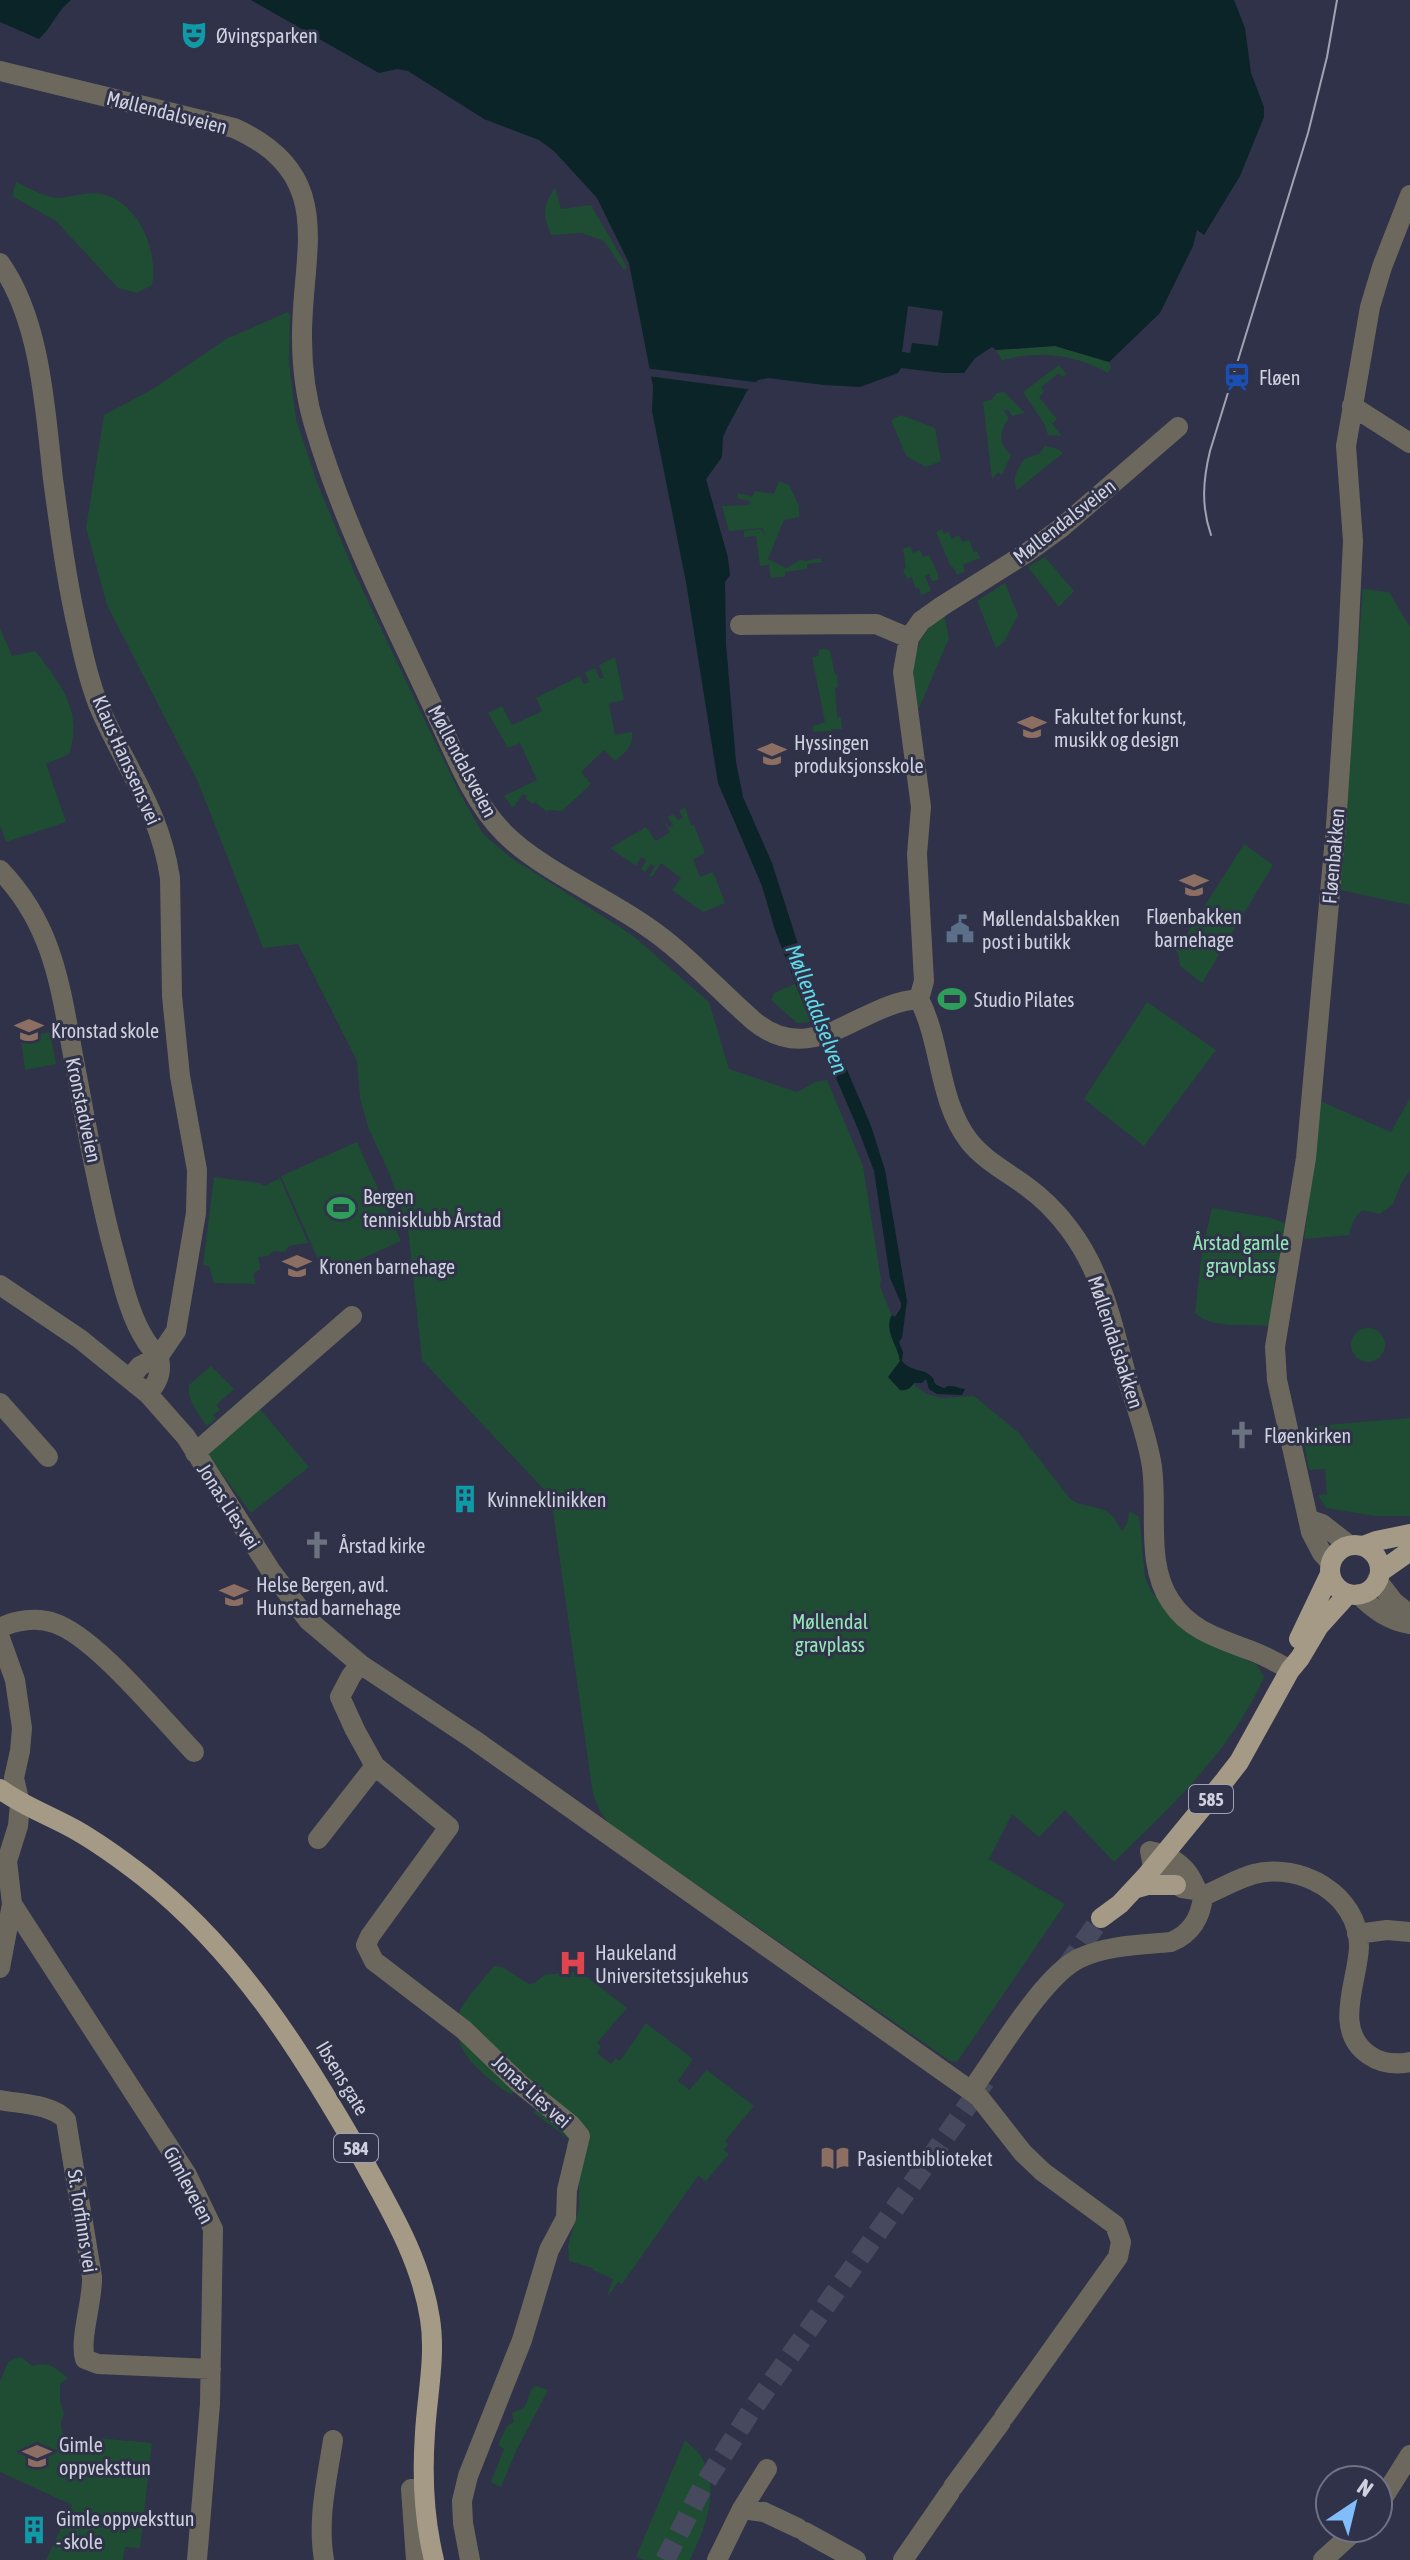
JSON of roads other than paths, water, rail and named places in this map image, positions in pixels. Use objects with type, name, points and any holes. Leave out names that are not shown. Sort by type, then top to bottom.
[{"type":"main road","points":[[1356,1545],[1410,1534]]},
{"type":"main road","name":"585","points":[[1290,1670],[1295,1648],[1338,1551],[1356,1545]]},
{"type":"main road","points":[[1356,1545],[1377,1557],[1378,1576]]},
{"type":"main road","name":"585","points":[[1156,1857],[1115,1892],[1101,1918],[1134,1889],[1156,1857],[1239,1762],[1290,1670],[1319,1626],[1353,1594],[1366,1592],[1378,1576],[1410,1551]]},
{"type":"main road","points":[[1330,1568],[1336,1587],[1353,1594]]},
{"type":"main road","name":"Ibsens gate","points":[[0,1789],[10,1803],[47,1815],[101,1846],[169,1897],[226,1955],[261,1998],[313,2072],[389,2206],[423,2284],[431,2322],[424,2489],[434,2560]]},
{"type":"main road","points":[[1134,1889],[1148,1885],[1192,1890]]},
{"type":"street","name":"Møllendalsveien","points":[[0,71],[234,128],[256,139],[283,163],[300,192],[309,220],[302,338],[307,398],[314,425],[363,559],[447,738],[492,819],[517,844],[650,928],[767,1031],[796,1040],[825,1034],[903,1000],[919,999]]},
{"type":"street","name":"Fløenbakken","points":[[1330,1568],[1314,1538],[1277,1380],[1275,1347],[1306,1158],[1336,826],[1352,568],[1352,518],[1346,446],[1370,307],[1410,195]]},
{"type":"street","name":"Klaus Hanssens vei","points":[[0,263],[11,278],[28,319],[36,355],[79,638],[99,707],[144,793],[155,821],[165,849],[170,878],[172,1008],[186,1117],[197,1170],[197,1202],[192,1250],[176,1331],[159,1356]]},
{"type":"street","points":[[1352,406],[1410,443]]},
{"type":"street","name":"Møllendalsveien","points":[[909,638],[921,621],[1061,528],[1178,427]]},
{"type":"street","points":[[740,625],[876,624],[909,638],[903,672],[921,807],[917,854],[924,981],[919,999]]},
{"type":"street","name":"Kronstadveien","points":[[0,870],[14,884],[36,918],[58,976],[112,1242],[137,1325],[159,1356]]},
{"type":"street","name":"Møllendalsbakken","points":[[919,999],[930,1024],[958,1123],[969,1141],[989,1160],[1040,1197],[1069,1228],[1094,1271],[1109,1310],[1146,1434],[1156,1498],[1158,1572],[1162,1587],[1171,1603],[1190,1624],[1290,1670]]},
{"type":"street","name":"Jonas Lies vei","points":[[0,1285],[80,1339],[148,1394],[186,1437],[263,1560],[299,1609],[326,1638],[971,2091],[1033,2162],[1055,2182],[1115,2225],[1120,2234],[1118,2257],[903,2560]]},
{"type":"street","name":"Jonas Lies vei","points":[[195,1453],[352,1316]]},
{"type":"street","points":[[130,1378],[140,1366],[159,1356]]},
{"type":"street","points":[[148,1394],[158,1380],[159,1356]]},
{"type":"street","points":[[0,1403],[48,1457]]},
{"type":"street","points":[[1310,1520],[1356,1545]]},
{"type":"street","points":[[1378,1576],[1394,1602],[1410,1615]]},
{"type":"street","points":[[1353,1594],[1386,1617],[1410,1624]]},
{"type":"street","points":[[0,1628],[15,1622],[53,1622],[87,1641],[194,1752]]},
{"type":"street","points":[[0,1638],[13,1671],[20,1707],[20,1751],[10,1803],[18,1826],[3,1860],[12,1904],[0,1968]]},
{"type":"street","name":"Jonas Lies vei","points":[[360,1664],[340,1697],[355,1730],[375,1766],[449,1827],[370,1936],[367,1952],[381,1968],[464,2030],[580,2136],[567,2190],[566,2218],[549,2250],[522,2340],[468,2476],[462,2501],[470,2560]]},
{"type":"street","points":[[318,1839],[375,1766]]},
{"type":"street","points":[[971,2091],[1046,1986],[1064,1968],[1081,1957],[1106,1949],[1171,1942],[1193,1926],[1202,1904],[1192,1890],[1156,1857]]},
{"type":"street","points":[[1192,1890],[1273,1871],[1296,1873],[1336,1894],[1348,1910],[1359,1947],[1349,2016],[1355,2038],[1364,2052],[1380,2061],[1390,2064],[1410,2062]]},
{"type":"street","name":"Gimleveien","points":[[12,1904],[160,2131],[197,2192],[213,2229],[215,2250],[207,2459],[197,2560]]},
{"type":"street","points":[[1357,1934],[1387,1930],[1410,1932]]},
{"type":"street","name":"St. Torfinns vei","points":[[0,2100],[53,2110],[66,2120],[92,2277],[83,2349],[85,2359],[98,2364],[211,2369]]},
{"type":"street","points":[[324,2560],[321,2517],[333,2440]]},
{"type":"street","points":[[1394,2480],[1410,2455]]},
{"type":"street","points":[[717,2560],[742,2509],[767,2469]]},
{"type":"street","name":"Ibsens gate","points":[[416,2560],[411,2489],[424,2489]]},
{"type":"street","points":[[742,2509],[764,2512],[856,2560]]},
{"type":"street","points":[[1323,2560],[1340,2544]]},
{"type":"water","points":[[0,0],[71,0],[39,39],[0,22]]},
{"type":"water","name":"Møllendalselven","points":[[251,0],[1234,0],[1245,28],[1251,73],[1264,107],[1264,117],[1240,176],[1204,235],[1197,230],[1193,246],[1160,313],[1109,362],[1055,346],[996,350],[992,347],[975,358],[964,373],[901,368],[898,373],[860,387],[768,378],[758,380],[747,391],[727,428],[723,437],[722,457],[706,479],[730,575],[725,582],[726,644],[736,762],[743,797],[772,863],[812,988],[871,1126],[885,1170],[907,1301],[899,1342],[902,1361],[928,1374],[935,1384],[965,1389],[962,1395],[937,1394],[929,1389],[926,1379],[922,1383],[914,1383],[907,1390],[900,1390],[888,1377],[900,1361],[889,1326],[892,1315],[895,1317],[901,1303],[890,1278],[874,1171],[796,985],[762,886],[718,783],[686,582],[652,411],[653,386],[629,263],[597,198],[554,151],[539,140],[484,119],[408,71],[397,69],[379,73]]},
{"type":"tunnel","points":[[1066,1967],[1101,1918]]},
{"type":"tunnel","points":[[665,2560],[702,2488],[751,2411],[985,2081]]},
{"type":"tram line","points":[[1211,535],[1204,493],[1210,451],[1308,133],[1337,0]]},
{"type":"place","name":"Øvingsparken","points":[[194,35]]},
{"type":"place","name":"Fløen","points":[[1237,377]]},
{"type":"place","name":"Fakultet for kunst, musikk og design","points":[[1032,727]]},
{"type":"place","name":"Hyssingen produksjonsskole","points":[[772,754]]},
{"type":"place","name":"Fløenbakken barnehage","points":[[1194,885]]},
{"type":"place","name":"Møllendalsbakken post i butikk","points":[[960,929]]},
{"type":"place","name":"Studio Pilates","points":[[952,999]]},
{"type":"place","name":"Kronstad skole","points":[[29,1030]]},
{"type":"place","name":"Bergen tennisklubb Årstad","points":[[341,1208]]},
{"type":"place","name":"Kronen barnehage","points":[[297,1266]]},
{"type":"place","name":"Fløenkirken","points":[[1242,1435]]},
{"type":"place","name":"Kvinneklinikken","points":[[465,1499]]},
{"type":"place","name":"Årstad kirke","points":[[317,1545]]},
{"type":"place","name":"Helse Bergen, avd. Hunstad barnehage","points":[[234,1595]]},
{"type":"place","name":"Haukeland Universitetssjukehus","points":[[573,1963]]},
{"type":"place","name":"Pasientbiblioteket","points":[[835,2158]]},
{"type":"place","name":"Gimle oppveksttun","points":[[37,2456]]},
{"type":"place","name":"Gimle oppveksttun - skole","points":[[34,2530]]},
{"type":"park label","name":"Årstad gamle gravplass","points":[[1241,1254]]},
{"type":"park label","name":"Møllendal gravplass","points":[[830,1632]]}]
